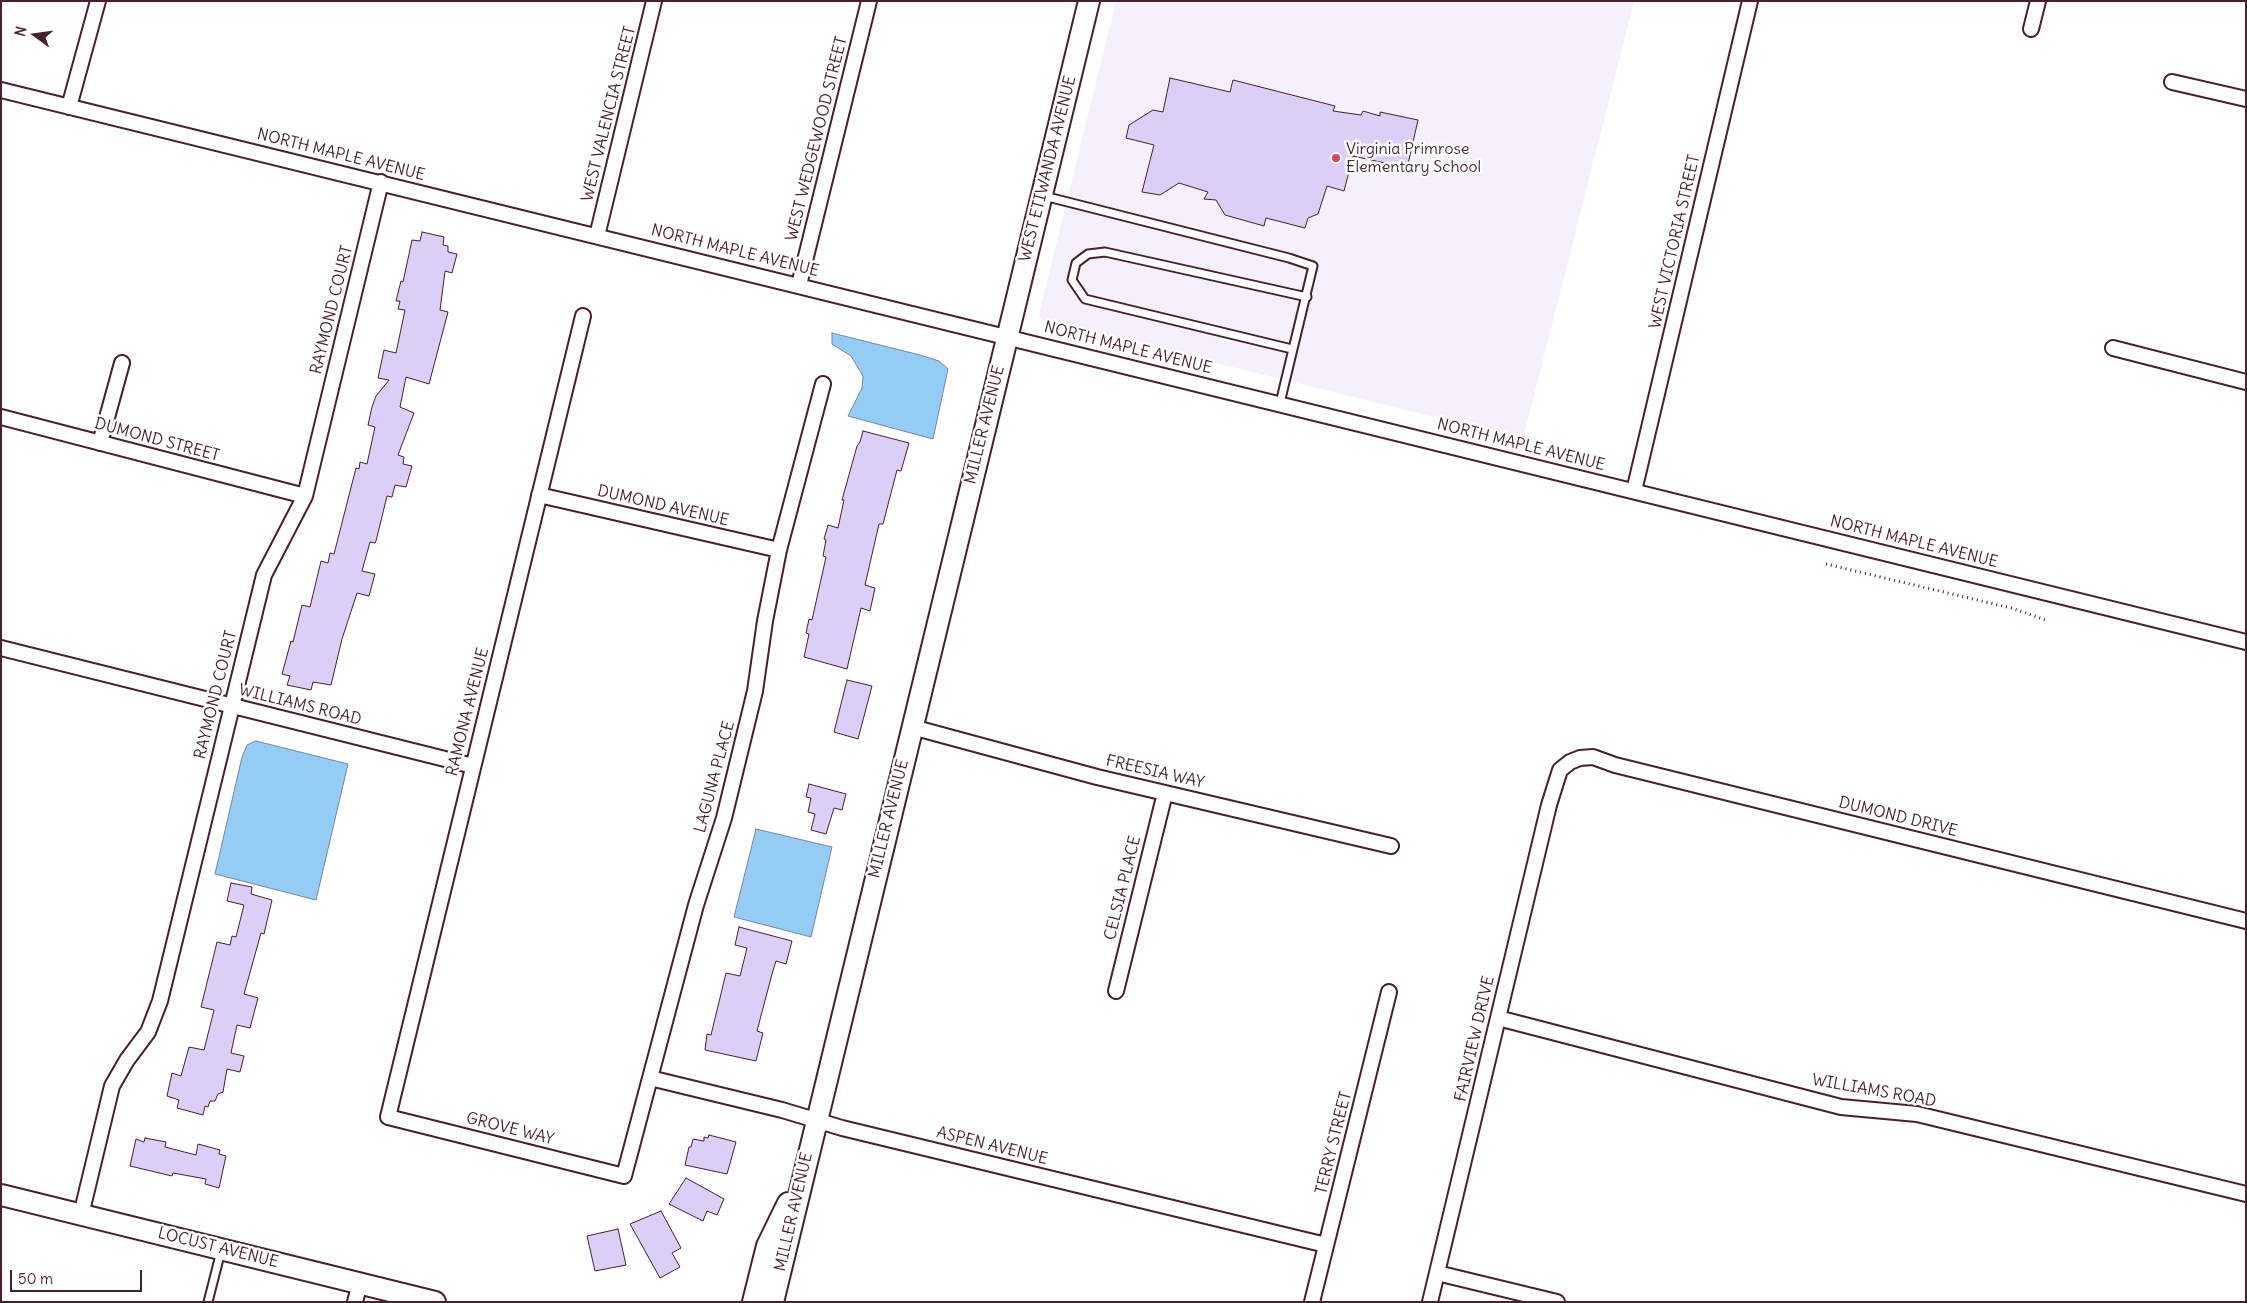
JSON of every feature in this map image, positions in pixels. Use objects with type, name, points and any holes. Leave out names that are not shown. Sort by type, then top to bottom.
[{"type":"street","points":[[69,107],[98,1]]},
{"type":"street","name":"WEST VALENCIA STREET","points":[[597,236],[654,1]]},
{"type":"street","name":"WEST WEDGEWOOD STREET","points":[[799,285],[869,1]]},
{"type":"street","name":"WEST ETIWANDA AVENUE","points":[[1006,336],[1088,1]]},
{"type":"street","name":"WEST VICTORIA STREET","points":[[1634,491],[1750,1]]},
{"type":"street","points":[[2031,29],[2038,1]]},
{"type":"street","points":[[2172,82],[2246,99]]},
{"type":"street","name":"NORTH MAPLE AVENUE","points":[[1,90],[2246,642]]},
{"type":"street","name":"RAYMOND COURT","points":[[81,1214],[112,1086],[127,1060],[148,1032],[160,1001],[264,575],[305,496],[381,182]]},
{"type":"street","name":"RAMONA AVENUE","points":[[388,1117],[583,316]]},
{"type":"street","name":"MILLER AVENUE","points":[[773,1302],[1006,336]]},
{"type":"street","points":[[2113,348],[2246,382]]},
{"type":"street","points":[[100,443],[122,364]]},
{"type":"street","name":"LAGUNA PLACE","points":[[624,1176],[696,905],[724,818],[755,691],[764,621],[779,550],[823,384]]},
{"type":"street","name":"DUMOND STREET","points":[[1,416],[305,496]]},
{"type":"street","name":"DUMOND AVENUE","points":[[539,495],[779,550]]},
{"type":"street","name":"WILLIAMS ROAD","points":[[1,648],[473,766]]},
{"type":"street","name":"FREESIA WAY","points":[[912,726],[1097,777],[1391,846]]},
{"type":"street","name":"DUMOND DRIVE","points":[[1555,784],[1560,770],[1570,762],[1593,756],[1615,766],[2246,921]]},
{"type":"street","name":"FAIRVIEW DRIVE","points":[[1430,1302],[1555,784]]},
{"type":"street","name":"CELSIA PLACE","points":[[1116,991],[1165,793]]},
{"type":"street","name":"TERRY STREET","points":[[1312,1302],[1389,992]]},
{"type":"street","name":"WILLIAMS ROAD","points":[[1498,1018],[1841,1107],[1917,1114],[2246,1194]]},
{"type":"street","name":"ASPEN AVENUE","points":[[650,1078],[782,1110],[816,1121],[1326,1245]]},
{"type":"street","name":"GROVE WAY","points":[[388,1117],[624,1176]]},
{"type":"street","points":[[753,1302],[767,1246],[804,1172]]},
{"type":"street","name":"LOCUST AVENUE","points":[[1,1195],[221,1249],[357,1292],[435,1302]]},
{"type":"street","points":[[1438,1272],[1557,1302]]},
{"type":"lane","points":[[1041,195],[1289,258],[1313,266],[1280,403]]},
{"type":"lane","points":[[1292,349],[1085,299],[1072,280],[1076,262],[1088,254],[1105,252],[1307,297]]},
{"type":"lane","points":[[208,1302],[221,1249]]},
{"type":"path","points":[[1826,564],[2011,608],[2046,620]]},
{"type":"shaded area","name":"Virginia Primrose Elementary School","points":[[1116,1],[1634,1],[1523,439],[1042,320],[1039,314]]},
{"type":"water","points":[[832,333],[920,355],[939,361],[948,369],[933,439],[848,416],[862,388],[863,376],[851,356],[832,344]]},
{"type":"water","points":[[256,741],[348,764],[316,900],[215,874],[242,757],[247,745]]},
{"type":"water","points":[[756,829],[832,847],[811,937],[734,917]]},
{"type":"building","points":[[1170,78],[1230,92],[1233,80],[1335,106],[1333,111],[1361,115],[1363,111],[1380,116],[1380,112],[1418,120],[1408,164],[1403,167],[1353,156],[1344,191],[1327,186],[1318,214],[1308,218],[1305,228],[1266,218],[1264,226],[1225,215],[1216,200],[1204,199],[1208,192],[1179,183],[1160,195],[1142,192],[1154,145],[1126,138],[1129,125],[1153,110],[1163,112]]},
{"type":"building","points":[[422,232],[444,237],[443,245],[448,246],[448,252],[457,254],[452,273],[445,271],[440,310],[448,312],[429,384],[406,377],[400,407],[414,413],[398,455],[404,457],[403,464],[412,466],[406,487],[395,485],[392,497],[387,496],[376,541],[375,543],[370,542],[362,571],[375,574],[369,596],[357,593],[342,639],[331,685],[313,682],[311,690],[287,685],[290,676],[282,674],[291,641],[293,642],[302,605],[310,607],[321,561],[328,563],[330,553],[334,554],[356,468],[359,469],[360,462],[367,464],[375,427],[368,425],[372,407],[376,396],[389,380],[378,378],[384,350],[396,353],[405,310],[398,309],[400,301],[396,301],[401,281],[403,282],[412,240],[420,241]]},
{"type":"building","points":[[863,431],[909,443],[901,471],[897,470],[883,524],[879,524],[865,585],[875,588],[870,611],[861,608],[847,669],[804,657],[809,634],[806,633],[809,619],[812,620],[826,557],[823,556],[826,540],[824,539],[828,525],[838,528],[844,500],[842,500]]},
{"type":"building","points":[[847,680],[872,686],[858,739],[834,732]]},
{"type":"building","points":[[809,784],[846,794],[842,810],[834,808],[826,834],[811,830],[815,814],[808,812],[811,798],[806,797]]},
{"type":"building","points":[[231,883],[252,887],[251,894],[272,900],[264,934],[261,933],[244,994],[258,998],[250,1028],[237,1025],[231,1053],[244,1056],[240,1072],[227,1069],[223,1092],[218,1094],[215,1101],[210,1101],[208,1107],[205,1106],[203,1115],[177,1108],[179,1100],[167,1096],[172,1073],[181,1076],[189,1047],[204,1050],[214,1010],[201,1007],[217,942],[230,945],[232,936],[236,937],[244,905],[227,901]]},
{"type":"building","points":[[739,927],[792,941],[786,964],[776,961],[772,974],[757,1031],[763,1033],[756,1061],[705,1050],[707,1034],[711,1035],[726,973],[740,976],[747,948],[735,945]]},
{"type":"building","points":[[709,1135],[736,1142],[727,1174],[685,1165],[693,1139],[704,1141],[704,1137],[708,1138]]},
{"type":"building","points":[[145,1138],[166,1142],[165,1147],[196,1155],[198,1144],[220,1150],[219,1154],[226,1156],[219,1188],[205,1184],[206,1179],[173,1173],[172,1176],[130,1166],[136,1139],[144,1142]]},
{"type":"building","points":[[686,1178],[724,1199],[717,1215],[707,1211],[703,1221],[669,1204]]},
{"type":"building","points":[[661,1211],[681,1248],[672,1253],[680,1267],[660,1278],[630,1224]]},
{"type":"building","points":[[618,1229],[626,1265],[595,1271],[587,1236]]},
{"type":"place","name":"Virginia Primrose Elementary School","points":[[1336,158]]}]
